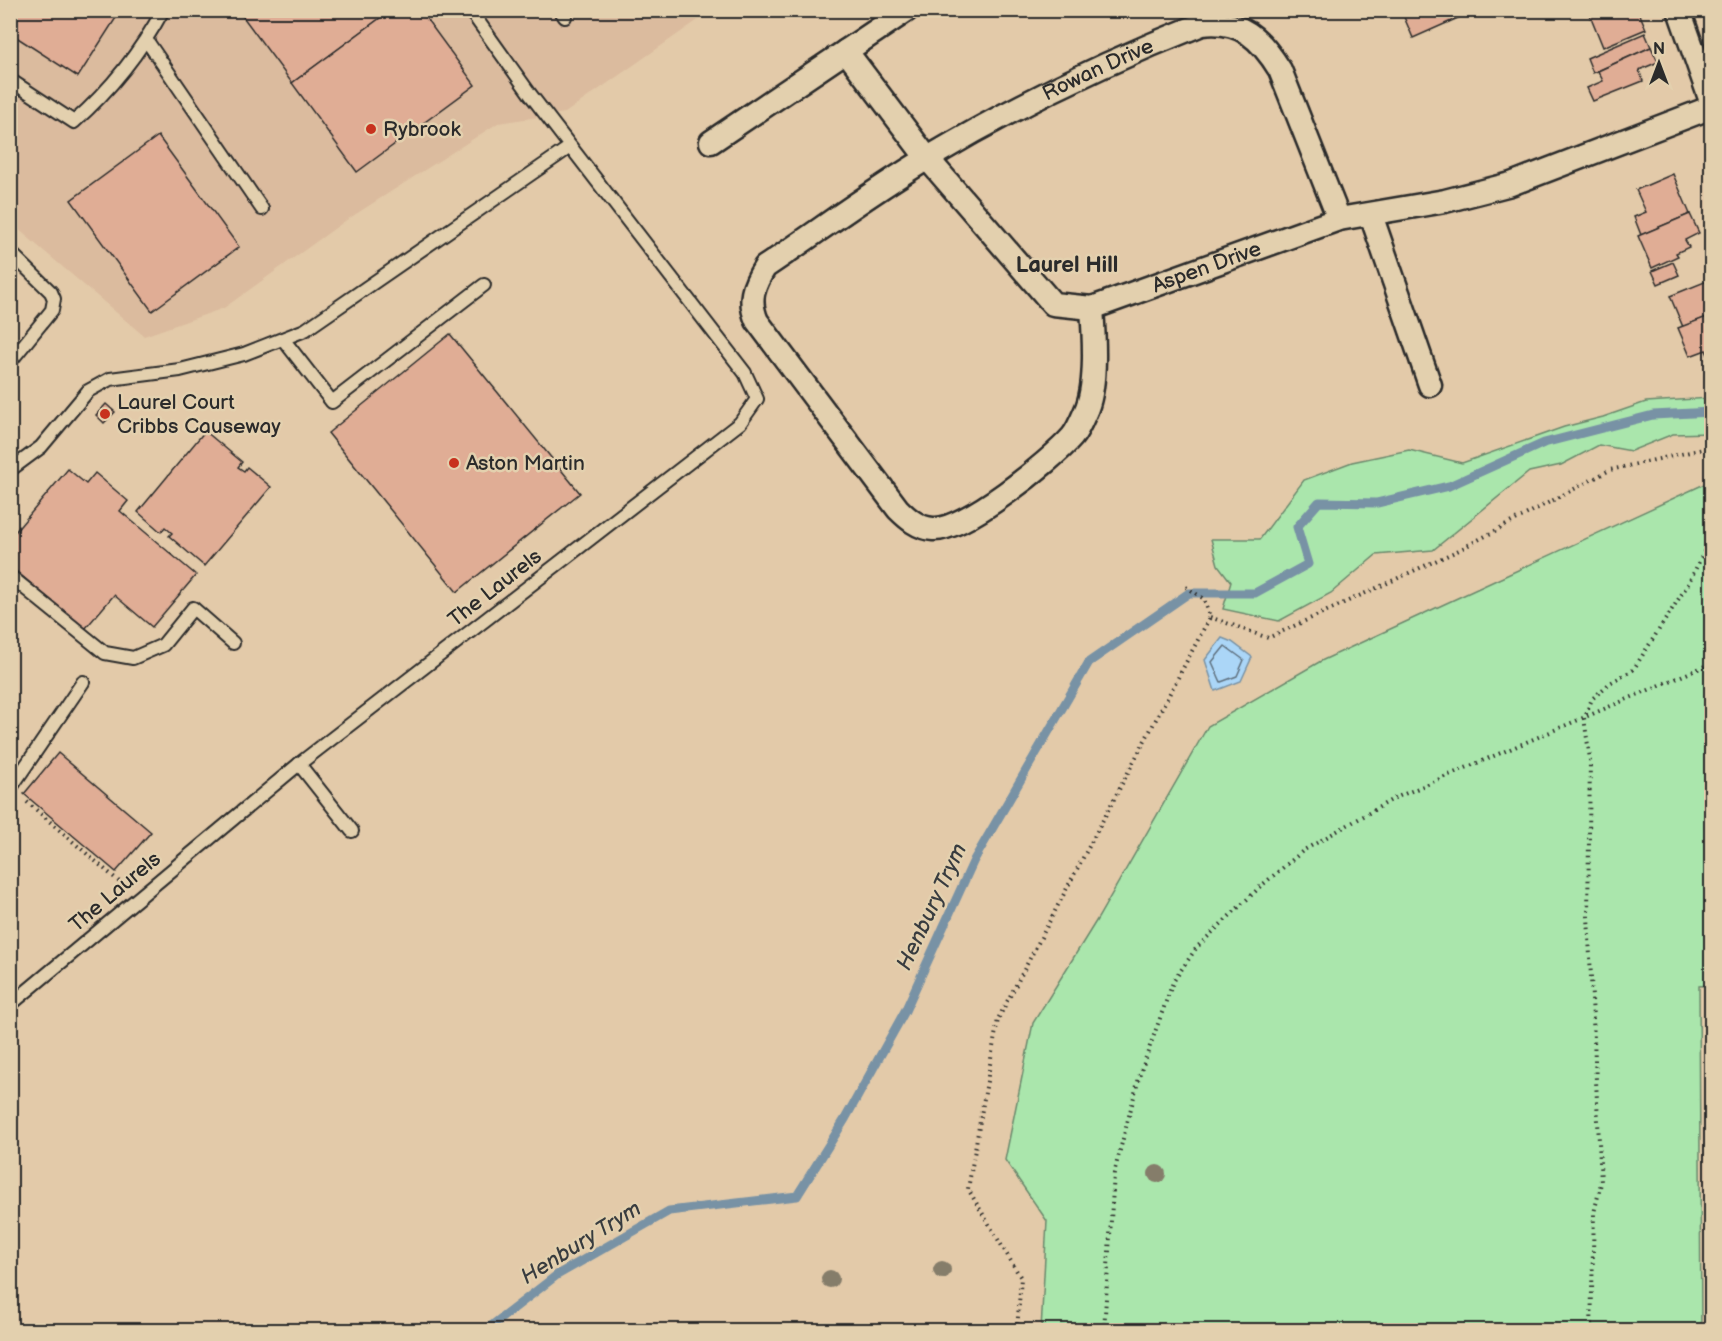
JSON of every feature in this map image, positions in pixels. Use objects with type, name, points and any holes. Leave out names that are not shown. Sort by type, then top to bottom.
[{"type":"street","points":[[711,142],[907,10]]},
{"type":"street","points":[[1679,10],[1712,105]]},
{"type":"street","name":"Rowan Drive","points":[[1092,308],[1095,347],[1088,407],[1073,436],[985,509],[952,527],[932,530],[910,522],[898,509],[757,321],[751,307],[753,287],[765,267],[927,158],[1131,52],[1202,24],[1226,23],[1243,29],[1258,39],[1280,70],[1339,219]]},
{"type":"street","name":"Aspen Drive","points":[[846,51],[927,158],[1053,304],[1092,308],[1339,219],[1445,201],[1511,184],[1712,105]]},
{"type":"street","points":[[1371,215],[1430,385]]},
{"type":"lane","points":[[10,80],[74,122],[99,99],[147,41],[163,10]]},
{"type":"lane","name":"The Laurels","points":[[10,1005],[140,900],[173,868],[299,764],[740,423],[757,399],[745,373],[570,147],[470,10]]},
{"type":"lane","points":[[147,41],[262,209]]},
{"type":"lane","points":[[10,470],[41,447],[88,391],[110,379],[180,370],[244,354],[306,330],[570,147]]},
{"type":"lane","points":[[10,252],[51,292],[54,299],[52,310],[10,362]]},
{"type":"lane","points":[[283,339],[332,402],[484,285]]},
{"type":"lane","points":[[10,576],[105,653],[133,658],[163,645],[193,608],[233,643]]},
{"type":"lane","points":[[11,789],[83,682]]},
{"type":"lane","points":[[299,764],[352,831]]},
{"type":"path","points":[[1210,617],[1268,638],[1459,550],[1610,470],[1712,447]]},
{"type":"path","points":[[1591,1330],[1594,1213],[1601,1183],[1588,916],[1590,759],[1584,718],[1592,699],[1610,682],[1633,670],[1687,586],[1712,536]]},
{"type":"path","points":[[1017,1330],[1021,1278],[969,1189],[998,1019],[1210,617],[1204,599],[1183,585]]},
{"type":"path","points":[[1104,1330],[1112,1196],[1121,1142],[1158,1020],[1173,982],[1197,947],[1261,886],[1304,850],[1354,820],[1395,798],[1712,663]]},
{"type":"path","points":[[11,789],[140,900]]},
{"type":"shaded area","points":[[11,11],[711,11],[565,113],[498,123],[345,221],[224,308],[144,336],[11,223]]},
{"type":"green space","points":[[1711,398],[1711,433],[1673,434],[1631,451],[1599,445],[1561,465],[1529,472],[1433,550],[1376,555],[1331,593],[1279,621],[1223,609],[1231,582],[1218,565],[1211,539],[1260,539],[1304,480],[1352,462],[1409,450],[1462,463],[1564,427],[1603,417],[1646,402]]},
{"type":"green space","points":[[1711,481],[1712,985],[1699,986],[1701,1330],[1041,1330],[1047,1221],[1005,1160],[1033,1023],[1098,918],[1208,726],[1321,661]]},
{"type":"water","points":[[1222,638],[1232,642],[1252,657],[1241,681],[1215,691],[1205,660]]},
{"type":"building","points":[[10,10],[121,10],[78,77],[10,33]]},
{"type":"building","points":[[238,10],[391,10],[292,83]]},
{"type":"building","name":"Rybrook","points":[[391,10],[420,10],[475,85],[357,172],[292,83]]},
{"type":"building","points":[[1401,10],[1476,10],[1413,38]]},
{"type":"building","points":[[1588,10],[1638,10],[1646,29],[1603,47]]},
{"type":"building","points":[[1645,33],[1651,47],[1593,73],[1587,58]]},
{"type":"building","points":[[1651,47],[1658,62],[1639,70],[1643,81],[1593,101],[1587,88],[1603,81],[1598,71]]},
{"type":"building","points":[[158,136],[239,247],[152,311],[71,200]]},
{"type":"building","points":[[1673,174],[1690,214],[1641,235],[1634,217],[1646,212],[1636,190]]},
{"type":"building","points":[[1690,214],[1699,233],[1685,240],[1689,247],[1676,253],[1678,256],[1652,268],[1638,236]]},
{"type":"building","points":[[1673,262],[1679,275],[1658,284],[1652,271]]},
{"type":"building","points":[[1712,279],[1712,315],[1683,327],[1670,296]]},
{"type":"building","points":[[1712,315],[1712,364],[1706,350],[1690,356],[1678,328]]},
{"type":"building","name":"Aston Martin","points":[[450,334],[580,493],[457,592],[328,433]]},
{"type":"building","name":"Laurel Court Cribbs Causeway","points":[[106,404],[115,412],[104,423],[96,415]]},
{"type":"building","points":[[205,431],[242,462],[238,467],[244,471],[247,467],[271,487],[204,566],[169,536],[172,533],[165,527],[161,532],[138,512]]},
{"type":"building","points":[[68,469],[86,484],[95,473],[128,501],[120,511],[196,575],[152,627],[114,595],[85,629],[10,566],[10,538]]},
{"type":"building","points":[[58,753],[151,832],[116,872],[24,794]]},
{"type":"waterway","name":"Henbury Trym","points":[[486,1330],[557,1275],[669,1211],[797,1196],[845,1119],[905,1011],[974,860],[1089,662],[1189,593],[1255,593],[1308,564],[1297,527],[1319,502],[1377,503],[1449,486],[1544,443],[1653,415],[1712,412]]},
{"type":"place","name":"Rybrook","points":[[371,129]]},
{"type":"place","name":"Laurel Court Cribbs Causeway","points":[[105,414]]},
{"type":"place","name":"Aston Martin","points":[[454,463]]},
{"type":"district","name":"Laurel Hill","points":[[1067,265]]}]
